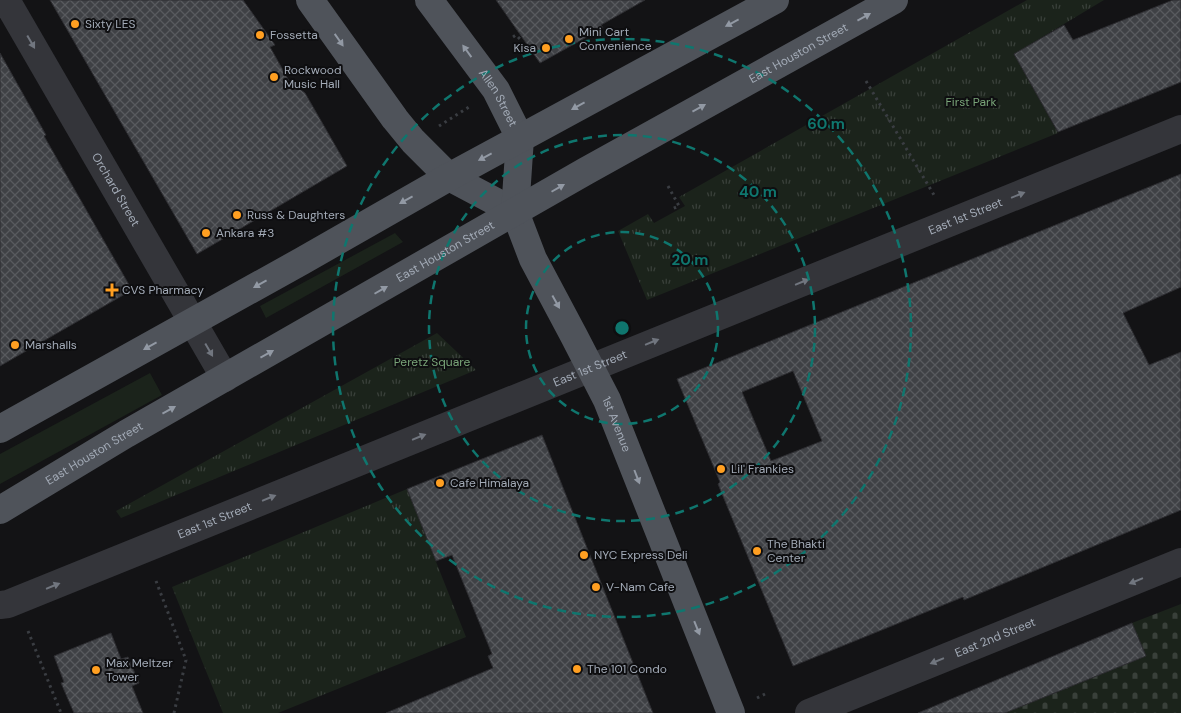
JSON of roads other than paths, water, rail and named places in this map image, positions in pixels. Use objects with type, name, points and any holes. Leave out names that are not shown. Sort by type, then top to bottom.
[{"type":"main road","points":[[310,0],[394,119],[412,141],[449,176],[515,212]]},
{"type":"main road","name":"Allen Street","points":[[430,0],[496,90],[520,138],[515,212]]},
{"type":"main road","points":[[0,429],[449,176],[775,0]]},
{"type":"main road","name":"East Houston Street","points":[[0,510],[126,434],[515,212],[894,0]]},
{"type":"main road","name":"1st Avenue","points":[[515,212],[532,259],[607,400],[731,713]]},
{"type":"street","name":"Orchard Street","points":[[6,0],[225,378]]},
{"type":"street","name":"East 1st Street","points":[[0,605],[8,604],[1181,129]]},
{"type":"street","name":"East 2nd Street","points":[[809,713],[1181,562]]},
{"type":"place","name":"Sixty LES","points":[[75,24]]},
{"type":"place","name":"Fossetta","points":[[260,35]]},
{"type":"place","name":"Mini Cart Convenience","points":[[569,39]]},
{"type":"place","name":"Kisa","points":[[546,48]]},
{"type":"place","name":"Rockwood Music Hall","points":[[274,77]]},
{"type":"place","name":"Russ & Daughters","points":[[237,215]]},
{"type":"place","name":"Ankara #3","points":[[206,233]]},
{"type":"place","name":"CVS Pharmacy","points":[[112,290]]},
{"type":"place","name":"Marshalls","points":[[15,345]]},
{"type":"place","name":"Lil' Frankies","points":[[721,469]]},
{"type":"place","name":"Cafe Himalaya","points":[[440,483]]},
{"type":"place","name":"The Bhakti Center","points":[[757,551]]},
{"type":"place","name":"NYC Express Deli","points":[[584,555]]},
{"type":"place","name":"V-Nam Cafe","points":[[596,587]]},
{"type":"place","name":"The 101 Condo","points":[[577,669]]},
{"type":"place","name":"Max Meltzer Tower","points":[[96,670]]},
{"type":"park label","name":"First Park","points":[[971,102]]},
{"type":"park label","name":"Peretz Square","points":[[432,362]]}]
